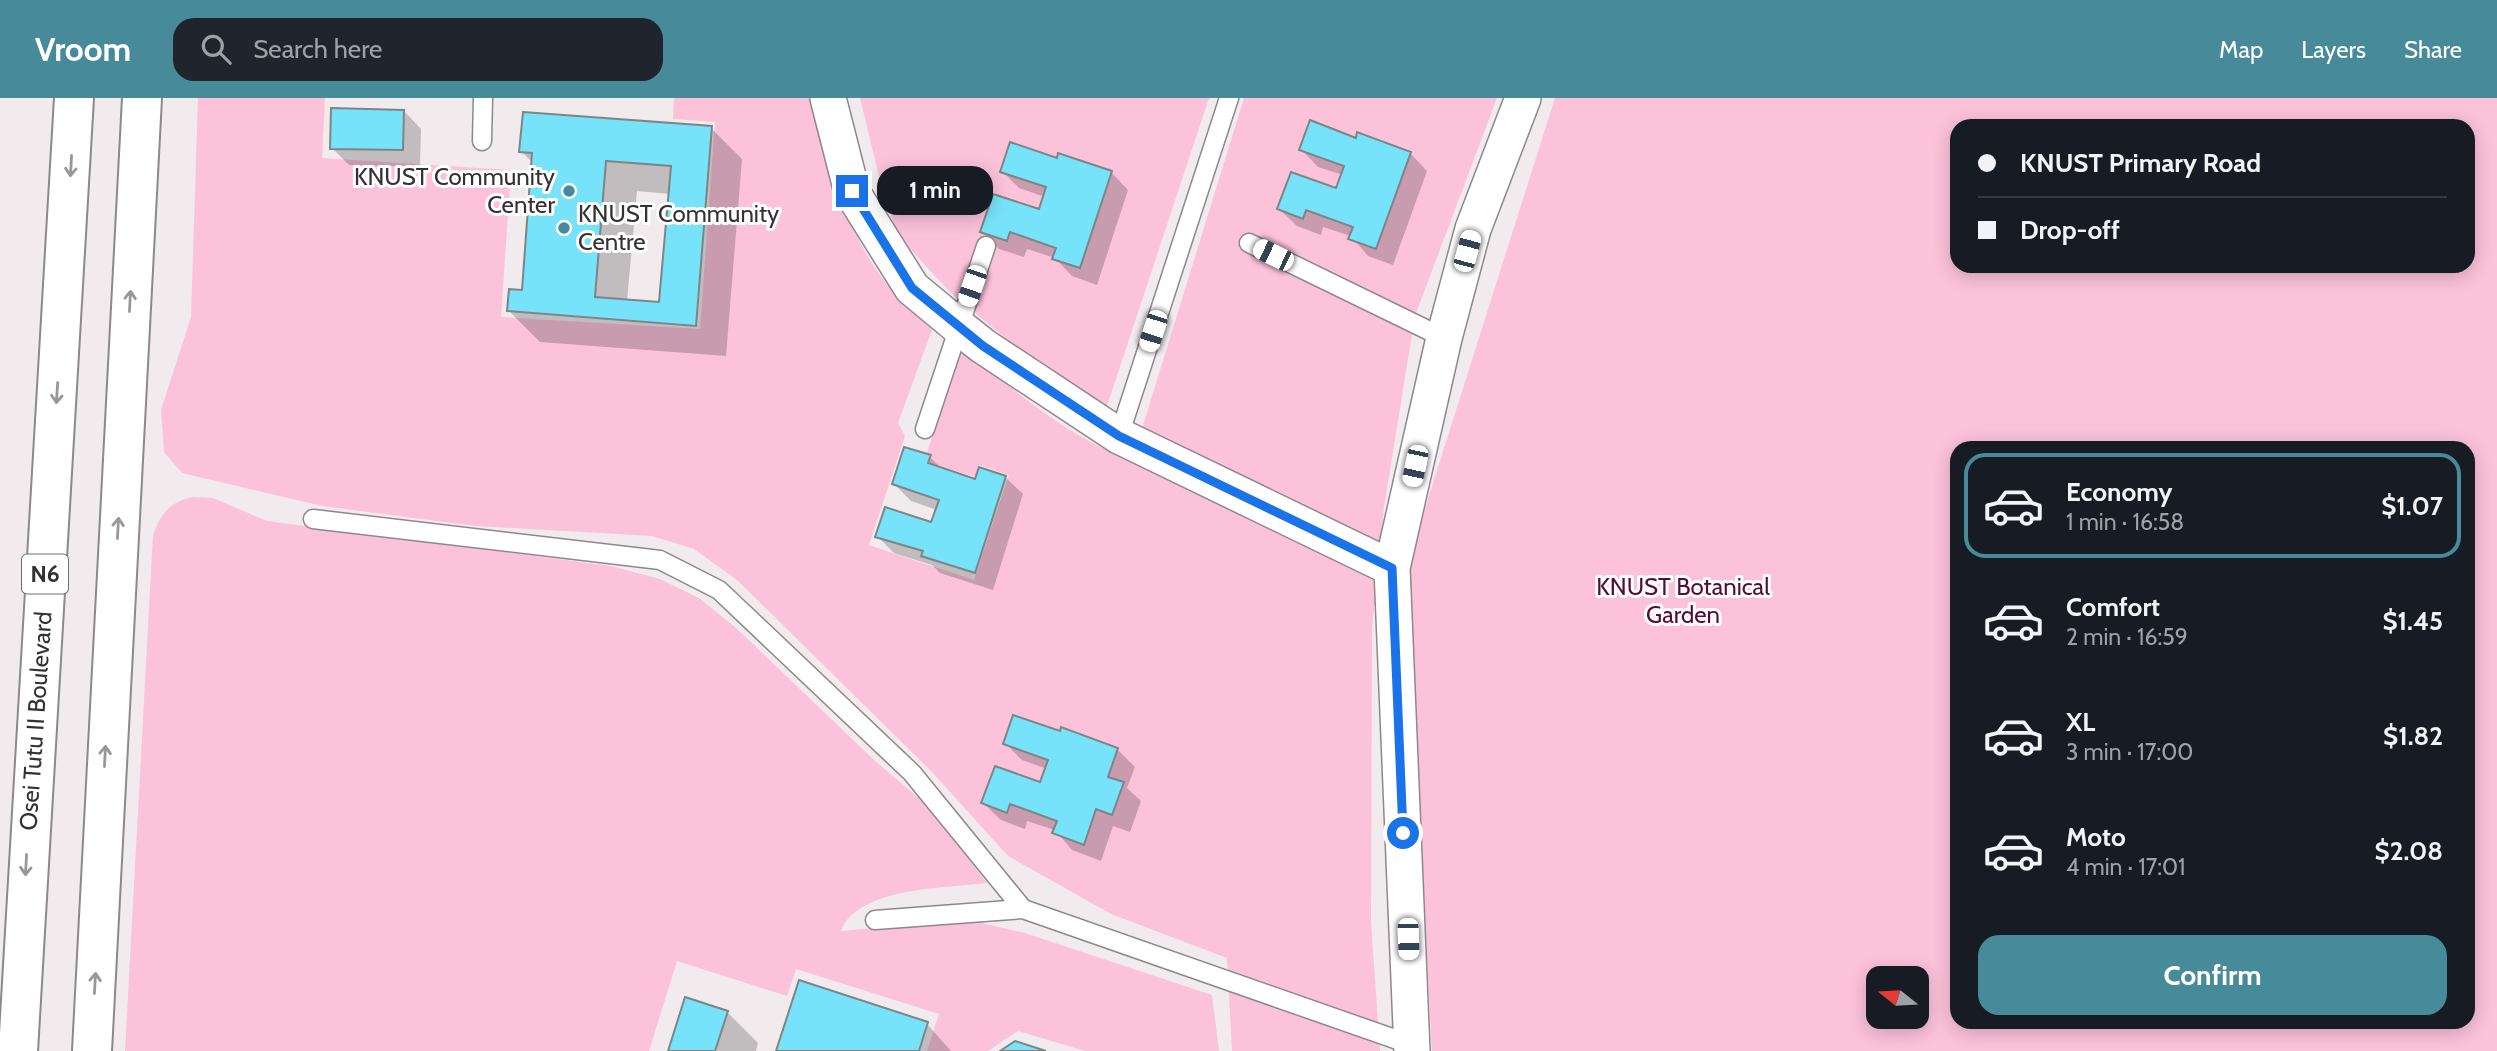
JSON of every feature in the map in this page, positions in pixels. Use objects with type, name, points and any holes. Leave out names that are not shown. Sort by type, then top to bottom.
[{"type":"highway","name":"Osei Tutu II Boulevard","points":[[18,1051],[74,98]]},
{"type":"highway","points":[[92,1051],[142,98]]},
{"type":"street","points":[[828,98],[852,191],[912,288],[959,327],[1036,382],[1119,436],[1392,568]]},
{"type":"street","points":[[1412,1048],[1392,568],[1444,338],[1475,220],[1523,98]]},
{"type":"lane","points":[[482,141],[483,98]]},
{"type":"lane","points":[[1119,436],[1222,100]]},
{"type":"lane","points":[[1249,243],[1444,338]]},
{"type":"lane","points":[[925,429],[986,246]]},
{"type":"lane","points":[[313,519],[660,560],[719,590],[912,773],[1023,909]]},
{"type":"lane","points":[[875,920],[1023,909],[1412,1048]]},
{"type":"green space","points":[[198,98],[325,98],[322,158],[511,170],[501,317],[700,329],[715,122],[673,119],[674,98],[819,98],[834,171],[859,240],[886,283],[933,327],[898,423],[905,436],[869,545],[974,580],[1009,475],[979,465],[975,477],[930,463],[932,455],[927,453],[960,347],[1063,426],[1132,461],[1244,98],[1497,98],[1415,316],[1384,507],[1372,630],[1371,922],[1380,1051],[1232,1051],[1227,958],[1111,914],[1008,856],[932,772],[737,580],[694,549],[652,536],[475,526],[322,506],[182,473],[164,452],[161,410],[191,317]]},
{"type":"green space","points":[[860,98],[1209,98],[1107,406],[1067,389],[951,293],[899,237],[883,193]]},
{"type":"green space","name":"KNUST Botanical Garden","points":[[1555,98],[2497,98],[2497,1051],[1432,1051],[1407,565]]},
{"type":"green space","points":[[192,497],[213,498],[267,521],[611,566],[660,579],[699,598],[736,628],[874,760],[927,805],[987,883],[905,892],[884,898],[865,906],[850,917],[841,931],[969,920],[1025,933],[1212,995],[1219,1051],[1085,1051],[1018,1031],[988,1051],[927,1051],[939,1014],[796,969],[787,996],[677,961],[649,1051],[125,1051],[153,535],[167,510],[177,502]]},
{"type":"building","points":[[331,108],[404,110],[403,150],[330,149]]},
{"type":"building","name":"KNUST Community Centre","points":[[523,112],[712,126],[696,326],[507,311],[509,289],[522,290],[532,153],[519,152]],"holes":[[[606,161],[671,166],[659,302],[595,297]]]},
{"type":"building","points":[[1310,120],[1356,138],[1357,132],[1411,152],[1376,249],[1348,239],[1353,227],[1306,210],[1303,219],[1277,209],[1291,172],[1336,188],[1344,166],[1299,150]]},
{"type":"building","points":[[1010,142],[1057,158],[1058,153],[1112,171],[1080,268],[1052,259],[1056,248],[1010,232],[1007,241],[980,232],[993,194],[1039,209],[1046,187],[1000,172]]},
{"type":"building","points":[[904,447],[931,455],[928,463],[975,479],[979,467],[1006,476],[975,573],[921,556],[923,551],[875,537],[885,507],[931,522],[939,500],[892,484]]},
{"type":"building","points":[[1013,715],[1060,731],[1061,727],[1118,748],[1108,777],[1124,782],[1112,815],[1096,809],[1084,845],[1052,833],[1057,821],[1010,804],[1007,813],[981,803],[995,766],[1040,782],[1048,760],[1003,744]]},
{"type":"building","points":[[799,980],[928,1022],[919,1051],[776,1051]]},
{"type":"building","points":[[685,997],[728,1011],[715,1051],[668,1051]]},
{"type":"building","points":[[1015,1041],[1046,1051],[1000,1051]]},
{"type":"place","name":"KNUST Community Center","points":[[569,191]]},
{"type":"place","name":"KNUST Community Centre","points":[[564,228]]},
{"type":"route","points":[[852,191],[912,288],[983,346],[1119,436],[1392,568],[1403,833]]}]
